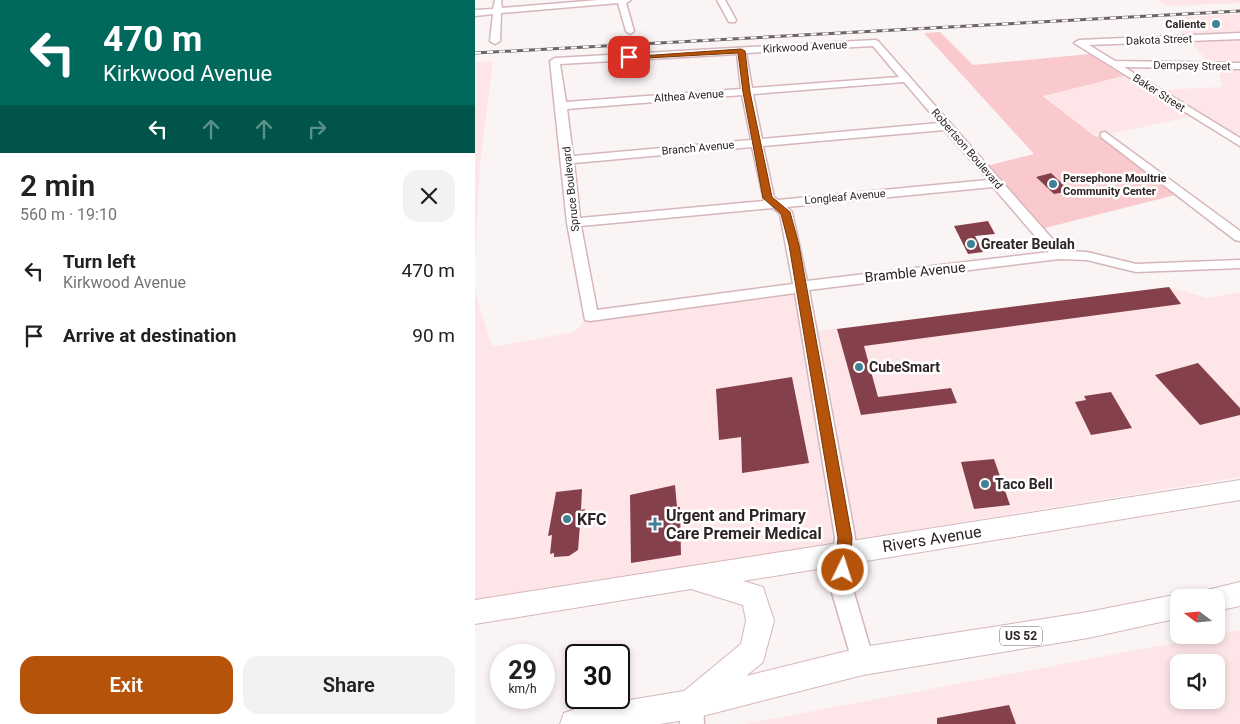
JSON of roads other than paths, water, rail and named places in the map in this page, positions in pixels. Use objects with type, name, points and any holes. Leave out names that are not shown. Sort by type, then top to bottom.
[{"type":"main road","name":"Rivers Avenue","points":[[475,612],[1240,490]]},
{"type":"main road","points":[[690,579],[754,596],[760,621],[753,652],[691,714]]},
{"type":"main road","points":[[1225,597],[1240,594]]},
{"type":"main road","name":"US 52","points":[[575,724],[691,714],[863,661],[1088,625],[1170,608]]},
{"type":"street","points":[[495,41],[498,0]]},
{"type":"street","points":[[475,13],[627,0]]},
{"type":"street","points":[[721,0],[732,20]]},
{"type":"street","points":[[621,1],[630,31]]},
{"type":"street","name":"Dakota Street","points":[[1079,43],[1240,36]]},
{"type":"street","name":"Kirkwood Avenue","points":[[555,61],[875,43]]},
{"type":"street","name":"Robertson Boulevard","points":[[875,43],[1059,255]]},
{"type":"street","name":"Baker Street","points":[[1079,43],[1240,143]]},
{"type":"street","points":[[741,51],[747,92],[768,198],[786,212],[802,287],[845,538],[841,586],[863,661]]},
{"type":"street","name":"Spruce Boulevard","points":[[555,61],[569,160],[574,223],[591,316]]},
{"type":"street","name":"Dempsey Street","points":[[1113,64],[1240,66]]},
{"type":"street","name":"Althea Avenue","points":[[561,106],[907,79]]},
{"type":"street","name":"Branch Avenue","points":[[569,160],[947,126]]},
{"type":"street","points":[[1105,135],[1240,238]]},
{"type":"street","name":"Longleaf Avenue","points":[[574,223],[997,183]]},
{"type":"street","name":"Bramble Avenue","points":[[591,316],[802,287],[816,283],[1059,255],[1087,256],[1137,268],[1240,264]]},
{"type":"railway","points":[[475,53],[1240,11]]},
{"type":"place","name":"Caliente","points":[[1216,24]]},
{"type":"place","name":"Persephone Moultrie Community Center","points":[[1053,184]]},
{"type":"place","name":"Greater Beulah","points":[[971,244]]},
{"type":"place","name":"CubeSmart","points":[[859,367]]},
{"type":"place","name":"Taco Bell","points":[[985,484]]},
{"type":"place","name":"KFC","points":[[567,519]]},
{"type":"place","name":"Urgent and Primary Care Premeir Medical","points":[[655,524]]}]
